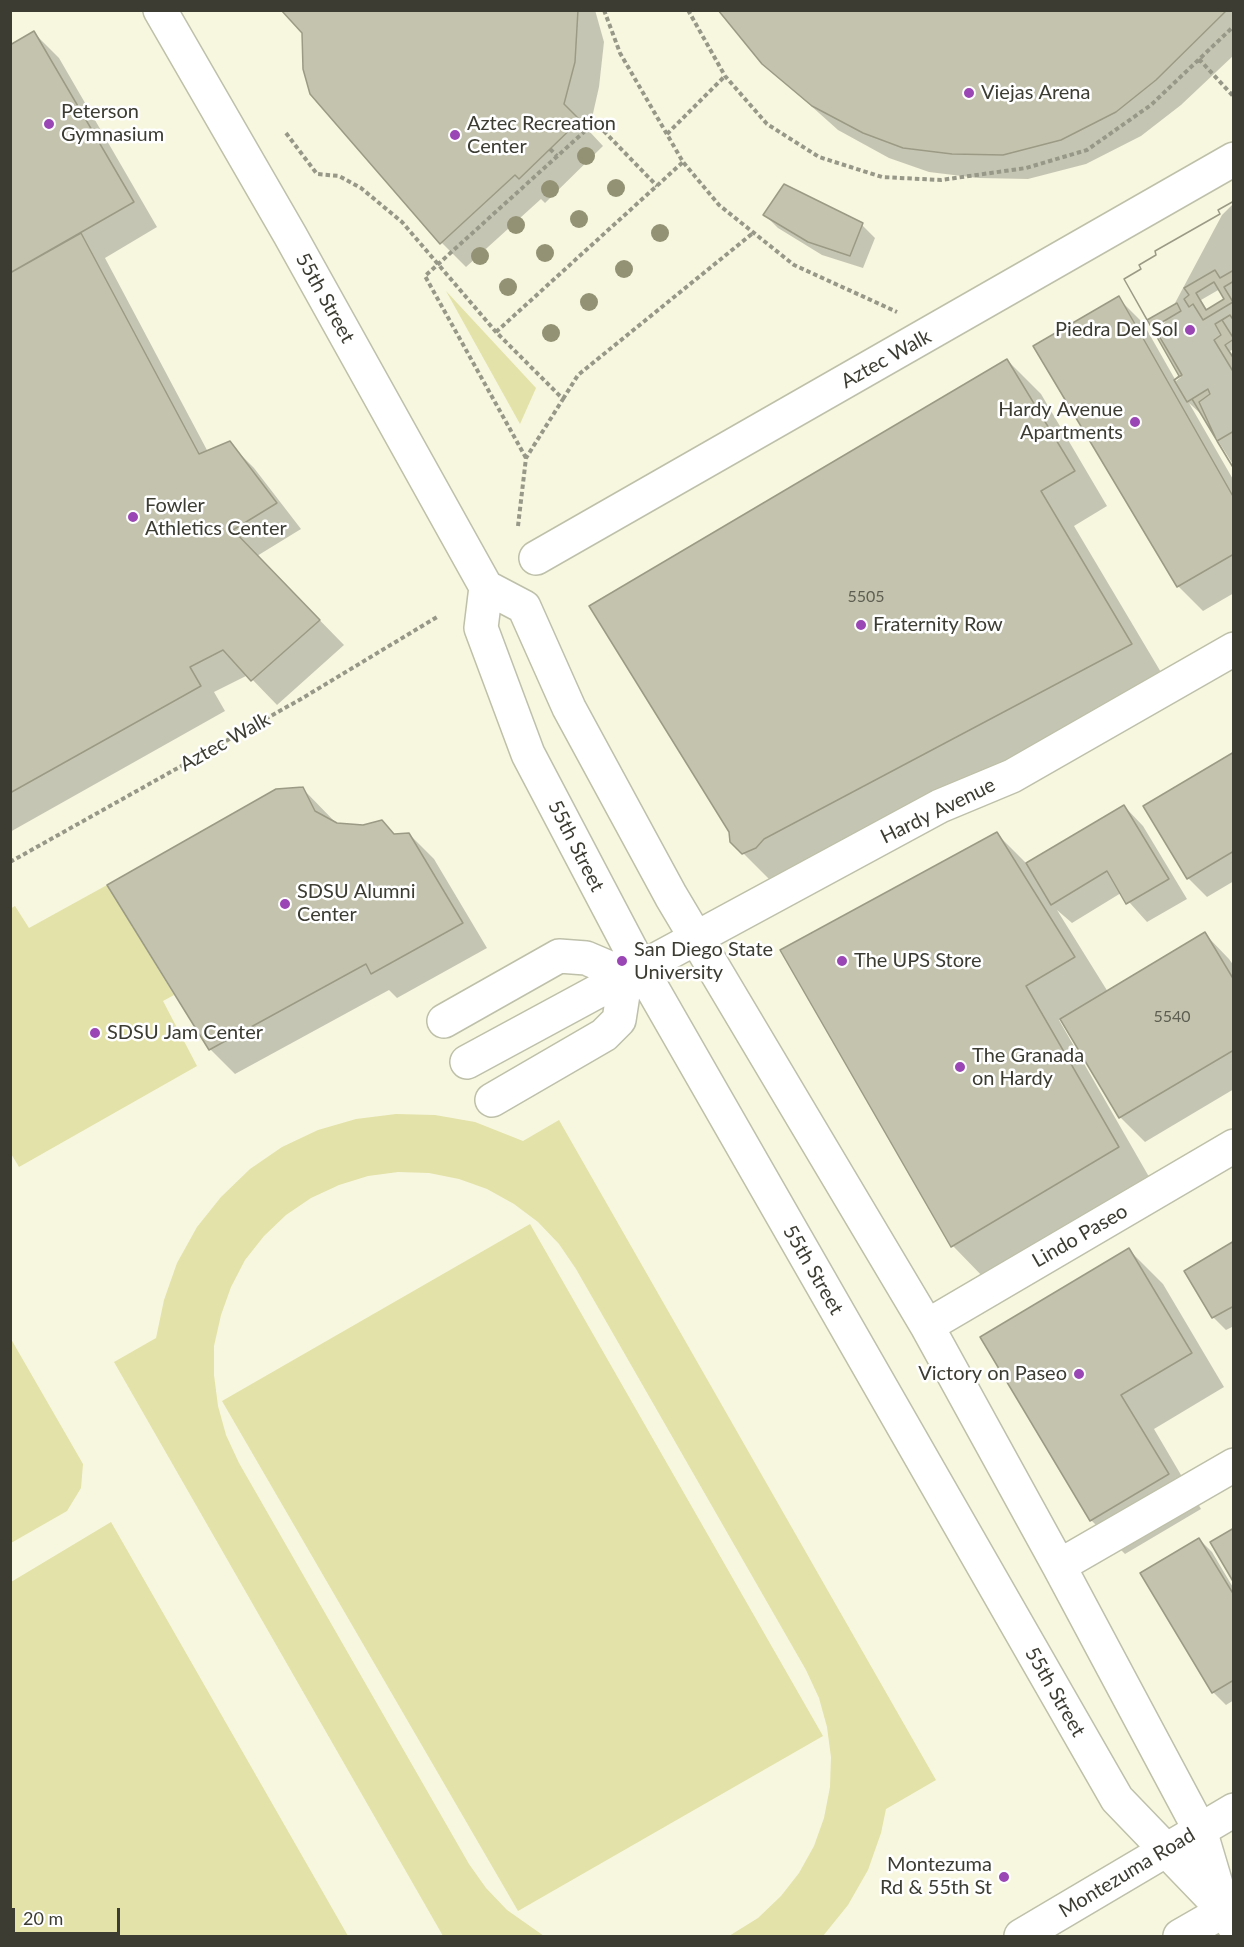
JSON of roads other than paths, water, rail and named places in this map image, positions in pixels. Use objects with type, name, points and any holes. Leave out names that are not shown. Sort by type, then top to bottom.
[{"type":"street","name":"55th Street","points":[[160,10],[290,235],[486,587],[481,628],[528,754],[633,971],[1117,1799],[1230,1914]]},
{"type":"street","name":"Aztec Walk","points":[[536,558],[1233,159]]},
{"type":"street","points":[[486,587],[525,607],[569,708],[695,937],[927,1326],[1200,1830],[1230,1914],[1180,1936]]},
{"type":"street","name":"Hardy Avenue","points":[[467,1062],[940,806],[1012,776],[1233,648]]},
{"type":"street","points":[[444,1021],[559,956],[585,958],[633,971],[619,1020],[604,1035],[492,1100]]},
{"type":"street","name":"Lindo Paseo","points":[[927,1326],[1233,1146]]},
{"type":"street","points":[[1059,1566],[1233,1465]]},
{"type":"street","name":"Montezuma Road","points":[[1021,1936],[1233,1810]]},
{"type":"place","name":"Viejas Arena","points":[[969,93]]},
{"type":"place","name":"Peterson Gymnasium","points":[[49,124]]},
{"type":"place","name":"Aztec Recreation Center","points":[[455,135]]},
{"type":"place","name":"Piedra Del Sol","points":[[1190,330]]},
{"type":"place","name":"Hardy Avenue Apartments","points":[[1135,422]]},
{"type":"place","name":"Fowler Athletics Center","points":[[133,517]]},
{"type":"place","name":"Fraternity Row","points":[[861,625]]},
{"type":"place","name":"SDSU Alumni Center","points":[[285,904]]},
{"type":"place","name":"San Diego State University","points":[[622,961]]},
{"type":"place","name":"The UPS Store","points":[[842,961]]},
{"type":"place","name":"SDSU Jam Center","points":[[95,1033]]},
{"type":"place","name":"The Granada on Hardy","points":[[960,1067]]},
{"type":"place","name":"Victory on Paseo","points":[[1079,1374]]},
{"type":"place","name":"Montezuma Rd & 55th St","points":[[1004,1877]]}]
